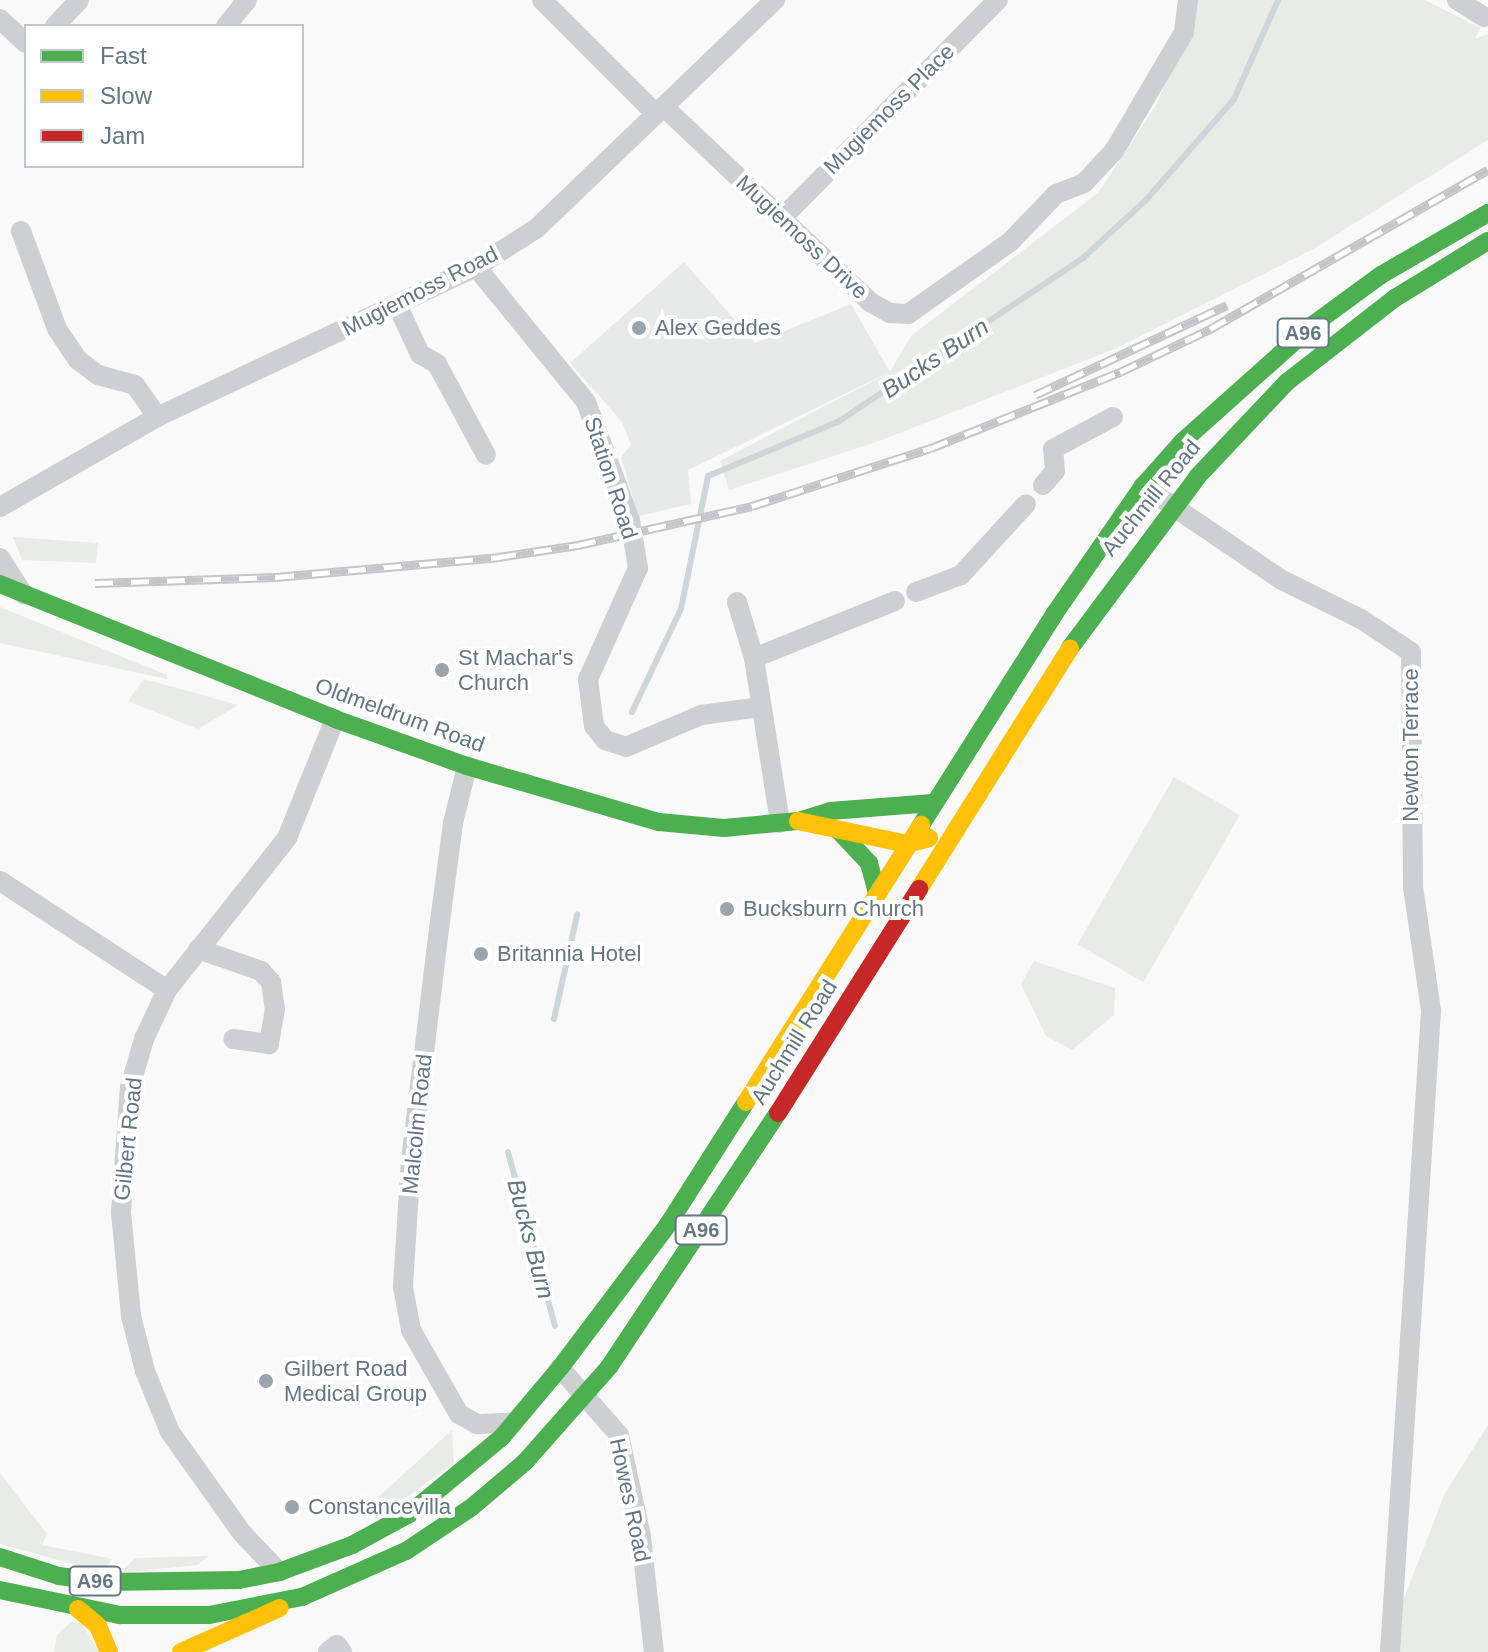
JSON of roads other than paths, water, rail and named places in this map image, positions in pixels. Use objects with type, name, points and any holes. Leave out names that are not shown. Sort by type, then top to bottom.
[{"type":"main road","name":"Auchmill Road","points":[[0,1557],[59,1576],[129,1585],[215,1584],[279,1572],[352,1545],[409,1514],[454,1481],[513,1423],[560,1368],[667,1226],[933,803],[1143,486],[1182,442],[1314,324],[1381,275],[1488,213]]},
{"type":"main road","name":"Auchmill Road","points":[[0,1592],[78,1609],[196,1615],[302,1597],[406,1551],[444,1527],[525,1462],[586,1396],[794,1088],[953,832],[1114,583],[1173,508],[1287,382],[1395,298],[1488,241]]},
{"type":"main road","name":"Oldmeldrum Road","points":[[0,584],[335,719],[467,766],[682,827],[789,822],[830,811],[933,803]]},
{"type":"main road","name":"Oldmeldrum Road","points":[[789,822],[907,844],[953,832]]},
{"type":"main road","points":[[839,831],[869,863],[877,892]]},
{"type":"main road","points":[[181,1652],[302,1597]]},
{"type":"main road","points":[[78,1609],[98,1626],[109,1652]]},
{"type":"street","points":[[57,24],[79,0]]},
{"type":"street","points":[[228,24],[247,0]]},
{"type":"street","name":"Mugiemoss Drive","points":[[542,0],[880,309],[896,315],[914,312],[1010,242],[1056,194],[1084,183],[1114,151],[1184,32],[1188,0]]},
{"type":"street","name":"Mugiemoss Road","points":[[3,508],[157,417],[398,307],[476,267],[537,228],[775,0]]},
{"type":"street","name":"Mugiemoss Place","points":[[782,218],[998,0]]},
{"type":"street","points":[[1457,0],[1484,17]]},
{"type":"street","points":[[0,19],[24,41]]},
{"type":"street","points":[[21,231],[57,329],[78,360],[98,375],[135,385],[157,417]]},
{"type":"street","name":"Station Road","points":[[476,267],[586,402],[630,520],[638,568],[588,679],[594,726],[605,740],[626,747],[701,715],[761,707]]},
{"type":"street","points":[[398,307],[420,354],[437,364],[486,455]]},
{"type":"street","points":[[1043,485],[1055,471],[1053,449],[1113,417]]},
{"type":"street","name":"Newton Terrace","points":[[1143,486],[1282,580],[1361,619],[1411,652],[1413,887],[1431,1011],[1390,1652]]},
{"type":"street","points":[[916,592],[961,575],[1026,504]]},
{"type":"street","points":[[0,558],[23,594]]},
{"type":"street","points":[[754,658],[895,601]]},
{"type":"street","points":[[737,602],[754,658],[761,707],[789,822]]},
{"type":"street","name":"Gilbert Road","points":[[279,1572],[228,1515],[170,1432],[145,1371],[131,1316],[121,1212],[130,1087],[144,1039],[167,990],[287,838],[335,719]]},
{"type":"street","name":"Malcolm Road","points":[[467,766],[453,823],[439,929],[411,1159],[403,1287],[411,1330],[449,1399],[469,1421],[513,1423]]},
{"type":"street","points":[[0,881],[167,990]]},
{"type":"street","points":[[198,949],[261,971],[271,982],[275,1009],[269,1044],[233,1039]]},
{"type":"street","name":"Howes Road","points":[[560,1368],[619,1435],[641,1537],[654,1652]]},
{"type":"waterway","name":"Bucks Burn","points":[[632,712],[681,609],[708,476],[838,422],[1083,258],[1146,200],[1234,99],[1278,0]]},
{"type":"waterway","name":"Bucks Burn","points":[[554,1019],[577,915]]},
{"type":"waterway","name":"Bucks Burn","points":[[508,1152],[555,1326]]},
{"type":"railway","points":[[95,583],[276,577],[498,557],[578,545],[752,506],[931,448],[1120,372],[1210,329],[1488,170]]},
{"type":"railway","points":[[1035,395],[1227,305]]},
{"type":"place","name":"Alex Geddes","points":[[639,328]]},
{"type":"place","name":"St Machar's Church","points":[[442,670]]},
{"type":"place","name":"Bucksburn Church","points":[[727,909]]},
{"type":"place","name":"Britannia Hotel","points":[[481,954]]},
{"type":"place","name":"Gilbert Road Medical Group","points":[[266,1381]]},
{"type":"place","name":"Constancevilla","points":[[292,1507]]}]
